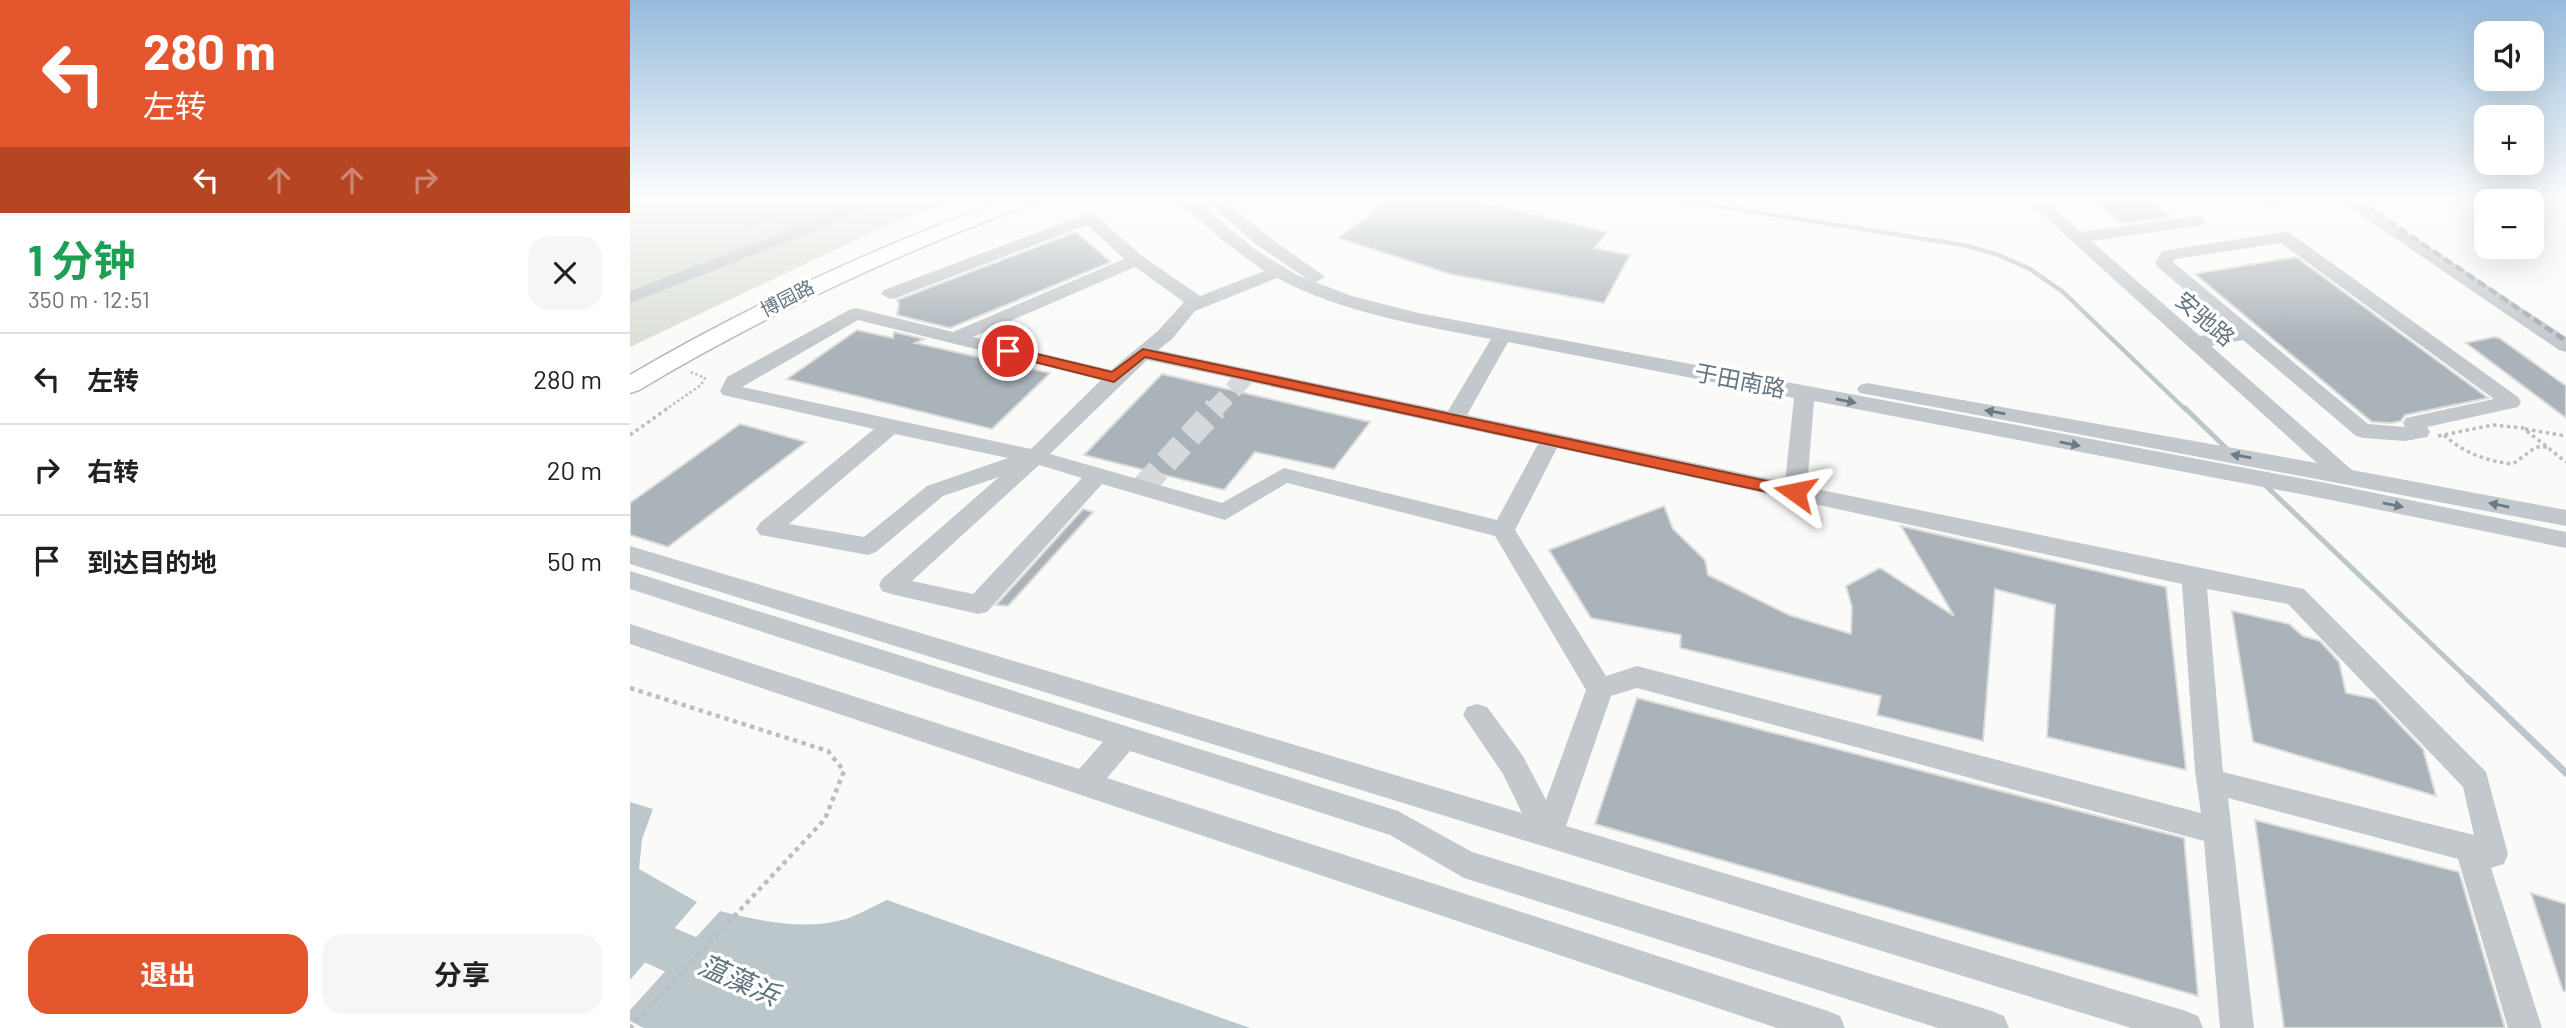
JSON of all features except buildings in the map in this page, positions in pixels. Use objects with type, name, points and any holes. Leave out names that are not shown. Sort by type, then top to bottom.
[{"type":"main road","name":"博园路","points":[[630,367],[683,334],[816,269],[874,246]]},
{"type":"main road","name":"博园路","points":[[630,385],[791,295],[855,265],[905,246]]},
{"type":"street","points":[[630,298],[683,275],[764,246]]},
{"type":"street","points":[[890,294],[1016,246]]},
{"type":"street","points":[[1120,246],[1197,303]]},
{"type":"street","name":"于田南路","points":[[1238,246],[1277,272],[1318,291],[1363,305],[1503,335],[1585,345],[2182,446],[2566,518]]},
{"type":"street","name":"于田南路","points":[[1270,246],[1318,278],[1389,300],[1585,345],[1805,393],[2326,491],[2566,540]]},
{"type":"street","name":"安驰路","points":[[2084,246],[2346,476]]},
{"type":"street","points":[[2226,246],[2168,255],[2164,263],[2363,431],[2381,431],[2403,437],[2420,432],[2413,423],[2511,402],[2296,246]]},
{"type":"street","points":[[2414,246],[2566,346]]},
{"type":"street","points":[[955,338],[1136,260]]},
{"type":"street","points":[[1098,475],[978,605],[891,585],[1035,457],[1114,377],[1165,335],[1189,307],[1277,272]]},
{"type":"street","points":[[1114,377],[856,314],[734,381],[730,391],[1035,457],[1225,512],[1284,475],[1503,530],[1600,690]]},
{"type":"street","points":[[2195,343],[2247,334]]},
{"type":"street","points":[[1454,419],[1503,335]]},
{"type":"street","points":[[1143,353],[2194,578],[2295,596],[2476,781],[2493,854],[2210,781]]},
{"type":"street","points":[[1795,492],[1805,393]]},
{"type":"street","points":[[891,426],[768,529],[868,546],[935,491],[1035,457]]},
{"type":"street","points":[[1503,530],[1551,440]]},
{"type":"street","points":[[630,555],[2186,1028]]},
{"type":"street","points":[[2194,578],[2210,781],[2218,831],[2237,1028]]},
{"type":"street","points":[[630,580],[1398,824],[1464,864],[1992,1028]]},
{"type":"street","points":[[630,634],[1828,1028]]},
{"type":"street","points":[[1600,690],[1637,677],[2218,831]]},
{"type":"street","points":[[1548,834],[1600,690]]},
{"type":"street","points":[[1476,715],[1513,765],[1548,834]]},
{"type":"street","points":[[1084,784],[1125,737]]},
{"type":"street","points":[[2470,848],[2525,1028]]},
{"type":"path","points":[[630,435],[701,385],[705,379],[667,363]]},
{"type":"path","points":[[2493,425],[2566,436]]},
{"type":"path","points":[[2523,428],[2566,462]]},
{"type":"path","points":[[2444,435],[2455,446],[2493,462],[2513,464],[2536,447],[2547,447]]},
{"type":"path","points":[[630,688],[828,751],[844,771],[825,819],[630,1028]]},
{"type":"shaded area","points":[[630,246],[843,246],[630,347]]},
{"type":"water","points":[[630,802],[653,809],[642,839],[639,869],[697,902],[630,980]]},
{"type":"water","points":[[887,900],[1250,1028],[644,1028],[630,1021],[630,1010],[720,911],[767,921],[815,924],[846,919]]},
{"type":"waterway","points":[[1967,246],[1996,254],[2030,269],[2063,292],[2186,410]]},
{"type":"waterway","points":[[2185,408],[2229,451]]},
{"type":"waterway","points":[[2264,484],[2470,681]]},
{"type":"waterway","points":[[2468,679],[2566,773]]},
{"type":"waterway","name":"蕰藻浜","points":[[630,932],[721,972]]},
{"type":"tunnel","points":[[1214,410],[1247,375]]},
{"type":"tunnel","points":[[1142,488],[1216,408]]},
{"type":"railway","points":[[2426,246],[2566,341]]},
{"type":"route","points":[[1008,351],[1114,377],[1143,353],[1795,492]]}]
